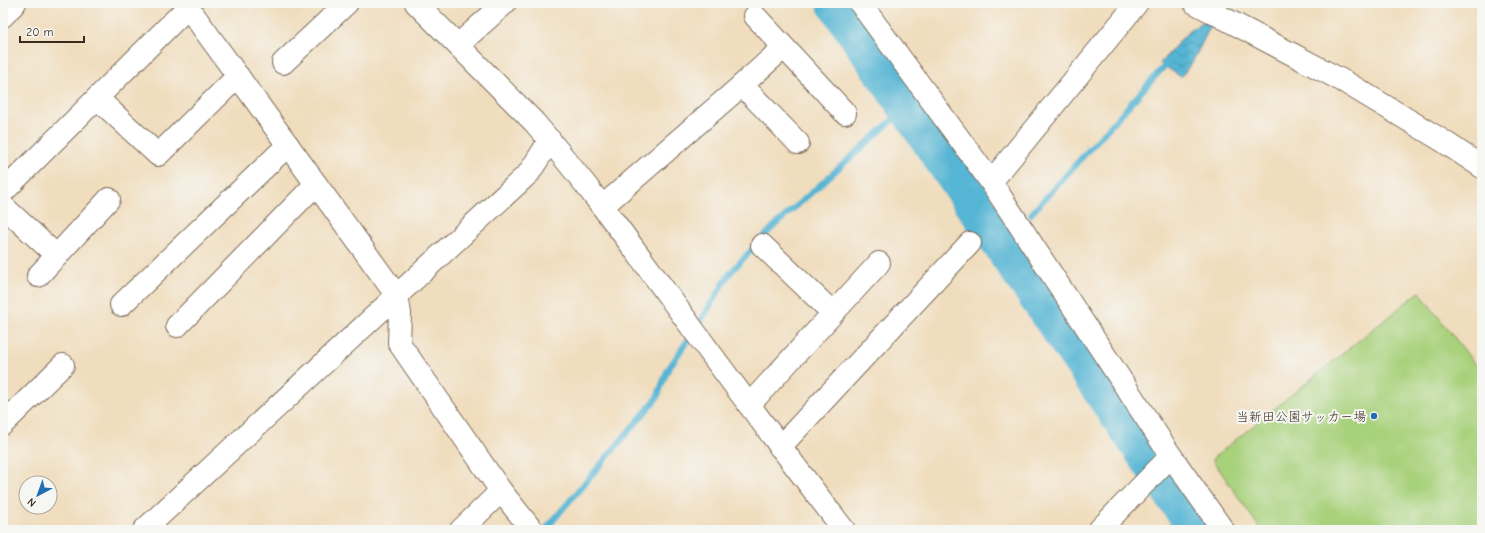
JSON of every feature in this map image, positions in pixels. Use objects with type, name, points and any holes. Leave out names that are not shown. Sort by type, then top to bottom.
[{"type":"street","points":[[3,16],[15,3]]},
{"type":"street","points":[[284,63],[348,3]]},
{"type":"street","points":[[416,3],[550,140],[602,206],[780,447],[844,530]]},
{"type":"street","points":[[458,45],[505,3]]},
{"type":"street","points":[[860,3],[991,182],[1168,459],[1223,530]]},
{"type":"street","points":[[991,182],[1137,3]]},
{"type":"street","points":[[3,192],[97,98],[186,5],[397,296],[400,313],[399,343],[500,491],[532,530]]},
{"type":"street","points":[[1206,9],[1345,82],[1443,141],[1482,167]]},
{"type":"street","points":[[754,16],[846,114]]},
{"type":"street","points":[[602,206],[783,48]]},
{"type":"street","points":[[97,98],[158,156],[238,76]]},
{"type":"street","points":[[742,85],[798,143]]},
{"type":"street","points":[[144,530],[529,173],[550,140]]},
{"type":"street","points":[[121,305],[288,145]]},
{"type":"street","points":[[178,326],[316,184]]},
{"type":"street","points":[[38,276],[109,199]]},
{"type":"street","points":[[3,206],[56,256]]},
{"type":"street","points":[[780,447],[970,243]]},
{"type":"street","points":[[762,245],[833,313]]},
{"type":"street","points":[[749,405],[879,263]]},
{"type":"street","points":[[3,424],[63,365]]},
{"type":"street","points":[[1099,530],[1168,459]]},
{"type":"street","points":[[461,530],[500,491]]},
{"type":"green space","name":"当新田公園サッカー場","points":[[1419,292],[1482,373],[1482,530],[1261,530],[1212,459]]},
{"type":"water","points":[[1211,3],[1222,3],[1193,61],[1181,77],[1160,63],[1186,34],[1203,21]]},
{"type":"waterway","points":[[836,3],[1198,530]]},
{"type":"waterway","points":[[1031,214],[1169,61]]},
{"type":"waterway","points":[[697,327],[730,273],[773,227],[907,107]]},
{"type":"waterway","points":[[1002,245],[1012,234]]},
{"type":"waterway","points":[[545,530],[657,398],[667,371],[692,334]]},
{"type":"place","name":"当新田公園サッカー場","points":[[1374,416]]}]
